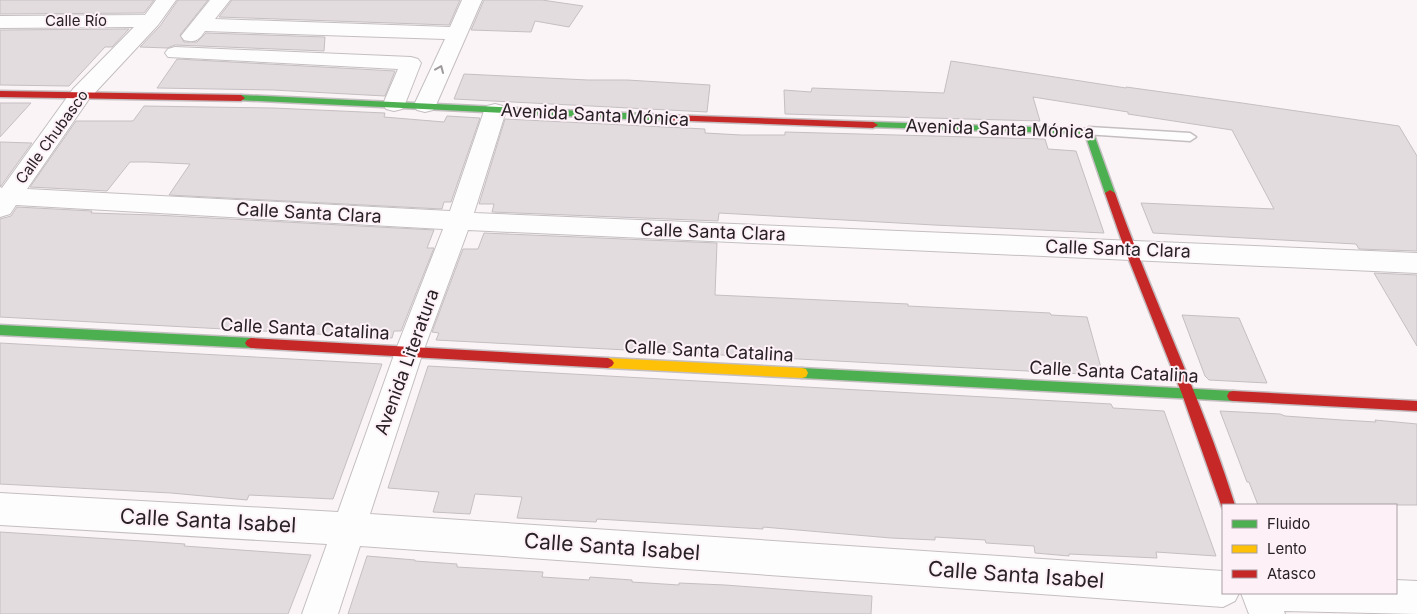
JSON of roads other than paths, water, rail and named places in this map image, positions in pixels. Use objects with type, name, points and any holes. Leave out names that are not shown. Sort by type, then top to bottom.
[{"type":"street","name":"Calle Chubasco","points":[[3,200],[81,94],[151,21],[166,0]]},
{"type":"street","points":[[220,0],[176,53],[411,63],[394,104]]},
{"type":"street","points":[[425,105],[455,33],[472,0]]},
{"type":"street","name":"Calle Río","points":[[0,22],[151,21]]},
{"type":"street","points":[[201,25],[455,33]]},
{"type":"street","name":"Avenida Santa Mónica","points":[[0,94],[81,94],[425,105],[495,111],[720,121],[1089,131]]},
{"type":"street","name":"Avenida Literatura","points":[[320,614],[409,352],[459,221],[495,111]]},
{"type":"street","points":[[1089,131],[1130,250],[1188,394],[1228,504]]},
{"type":"street","name":"Calle Santa Clara","points":[[3,200],[1417,262]]},
{"type":"street","name":"Calle Santa Catalina","points":[[0,330],[1417,406]]},
{"type":"street","name":"Calle Santa Isabel","points":[[0,509],[349,528],[1222,589]]},
{"type":"street","points":[[1259,594],[1267,614]]},
{"type":"street","points":[[1305,594],[1417,599]]},
{"type":"lane","name":"Avenida Santa Mónica","points":[[1089,131],[1190,138]]}]
